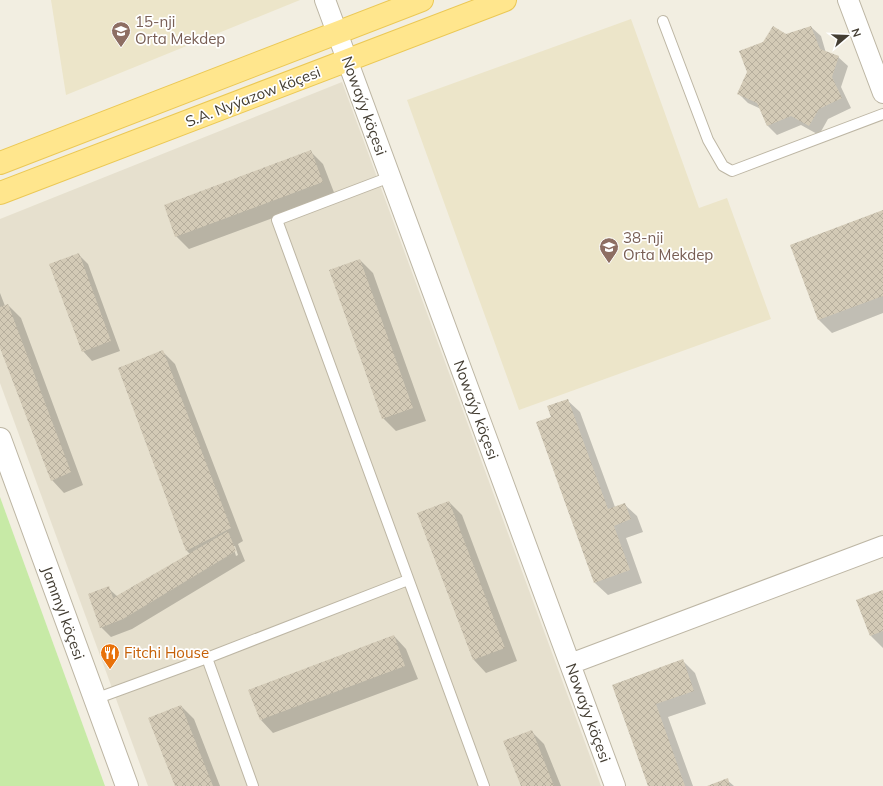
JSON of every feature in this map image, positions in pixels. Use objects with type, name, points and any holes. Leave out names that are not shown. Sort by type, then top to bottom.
[{"type":"main road","name":"S.A. Nyýazow köçesi","points":[[0,163],[422,0]]},
{"type":"main road","name":"S.A. Nyýazow köçesi","points":[[0,193],[506,0]]},
{"type":"street","name":"Nowaýy köçesi","points":[[325,0],[615,786]]},
{"type":"street","points":[[848,0],[883,93]]},
{"type":"street","name":"Jammyl köçesi","points":[[1,448],[127,786]]},
{"type":"street","points":[[570,664],[883,546]]},
{"type":"lane","points":[[663,20],[708,140],[723,166],[732,171],[883,114]]},
{"type":"lane","points":[[390,177],[277,220],[484,786]]},
{"type":"lane","points":[[95,699],[207,658],[408,580]]},
{"type":"lane","points":[[207,658],[253,786]]},
{"type":"shaded area","name":"15-nji Orta Mekdep","points":[[51,0],[300,0],[66,95]]},
{"type":"shaded area","name":"38-nji Orta Mekdep","points":[[631,19],[699,208],[727,198],[771,319],[519,410],[407,100]]},
{"type":"shaded area","points":[[342,82],[601,786],[148,786],[0,383],[0,219]]},
{"type":"green space","points":[[0,497],[105,786],[0,786]]},
{"type":"building","points":[[773,26],[786,34],[811,26],[820,49],[839,56],[832,77],[842,98],[819,109],[809,126],[791,116],[767,126],[757,103],[737,94],[747,72],[739,51],[763,42]]},
{"type":"building","points":[[311,150],[323,182],[175,237],[164,205]]},
{"type":"building","points":[[883,210],[883,296],[818,320],[790,245]]},
{"type":"building","points":[[79,253],[111,341],[82,352],[49,264]]},
{"type":"building","points":[[360,259],[413,408],[382,419],[329,270]]},
{"type":"building","points":[[8,304],[71,472],[51,481],[0,348],[0,307]]},
{"type":"building","points":[[163,350],[231,528],[186,551],[118,368]]},
{"type":"building","points":[[568,399],[608,509],[625,503],[631,519],[614,526],[630,570],[594,583],[536,422],[551,417],[547,406]]},
{"type":"building","points":[[449,501],[505,648],[473,660],[417,513]]},
{"type":"building","points":[[228,531],[236,551],[123,619],[100,628],[88,594],[109,586],[113,598]]},
{"type":"building","points":[[883,590],[883,631],[870,636],[856,600]]},
{"type":"building","points":[[394,635],[405,666],[260,720],[248,690]]},
{"type":"building","points":[[683,659],[694,691],[656,704],[685,786],[648,786],[612,685]]},
{"type":"building","points":[[181,705],[213,786],[175,786],[148,718]]},
{"type":"building","points":[[532,730],[554,786],[521,786],[503,741]]},
{"type":"building","points":[[728,778],[730,786],[707,786]]},
{"type":"place","name":"15-nji Orta Mekdep","points":[[121,48]]},
{"type":"place","name":"38-nji Orta Mekdep","points":[[609,264]]},
{"type":"place","name":"Fitchi House","points":[[110,670]]}]
